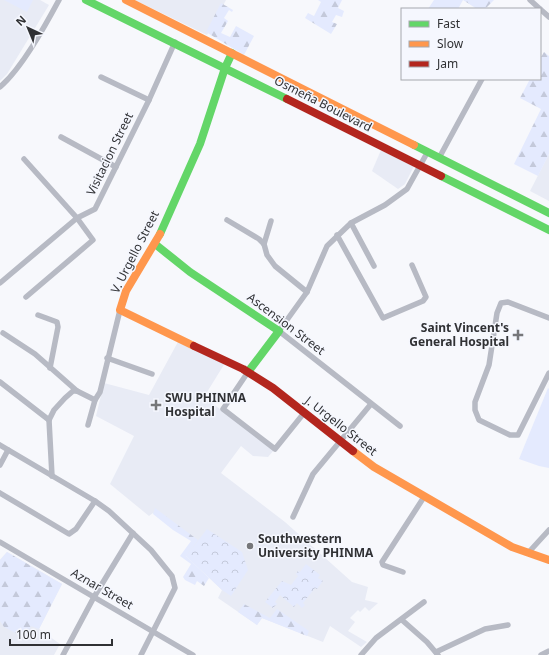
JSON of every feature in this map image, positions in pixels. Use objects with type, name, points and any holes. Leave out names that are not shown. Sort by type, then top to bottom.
[{"type":"main road","name":"Osmeña Boulevard","points":[[86,0],[175,42],[549,230]]},
{"type":"main road","name":"Osmeña Boulevard","points":[[126,0],[549,213]]},
{"type":"main road","name":"V. Urgello Street","points":[[120,310],[126,291],[155,244],[200,144],[225,68],[232,53]]},
{"type":"main road","name":"Ascension Street","points":[[155,244],[190,272],[279,331]]},
{"type":"main road","name":"J. Urgello Street","points":[[120,310],[181,338],[248,372],[273,388],[340,442],[374,467],[512,547],[549,560]]},
{"type":"main road","points":[[248,372],[279,331]]},
{"type":"street","points":[[0,87],[10,77],[32,46],[59,0]]},
{"type":"street","points":[[530,0],[537,8]]},
{"type":"street","name":"Visitacion Street","points":[[0,283],[77,218],[95,209],[149,100],[175,42]]},
{"type":"street","points":[[101,77],[149,100]]},
{"type":"street","points":[[439,158],[481,80]]},
{"type":"street","points":[[61,137],[116,167]]},
{"type":"street","points":[[279,331],[306,292],[328,246],[337,235],[351,224],[385,205],[407,189],[428,153]]},
{"type":"street","points":[[24,159],[77,218],[93,240],[26,297]]},
{"type":"street","points":[[227,220],[252,233],[264,244],[267,255],[275,266],[306,292]]},
{"type":"street","points":[[264,244],[272,221]]},
{"type":"street","points":[[351,224],[374,266]]},
{"type":"street","points":[[337,235],[383,318],[423,300],[426,297],[412,265]]},
{"type":"street","points":[[549,318],[505,301],[498,307],[489,365],[474,407],[477,418],[481,423],[515,436],[520,432],[549,373]]},
{"type":"street","name":"V. Urgello Street","points":[[88,425],[95,400],[100,392],[107,358],[120,310]]},
{"type":"street","points":[[38,315],[57,322],[58,327],[50,368]]},
{"type":"street","name":"Ascension Street","points":[[279,331],[370,404],[400,426]]},
{"type":"street","points":[[3,333],[35,354],[77,391],[95,400]]},
{"type":"street","points":[[107,358],[152,374]]},
{"type":"street","points":[[248,372],[223,409],[275,449],[304,413]]},
{"type":"street","points":[[0,382],[49,420]]},
{"type":"street","points":[[52,476],[49,420],[54,410],[65,398],[73,391],[77,391]]},
{"type":"street","points":[[293,517],[311,478],[370,404]]},
{"type":"street","points":[[0,446],[95,500],[151,550],[172,576],[175,588],[141,655]]},
{"type":"street","points":[[0,465],[8,450]]},
{"type":"street","points":[[0,493],[69,534],[76,529],[95,500]]},
{"type":"street","points":[[403,572],[383,565],[382,562],[424,497]]},
{"type":"street","points":[[528,553],[549,530]]},
{"type":"street","points":[[63,655],[94,597],[133,533]]},
{"type":"street","name":"Aznar Street","points":[[0,542],[193,655]]},
{"type":"street","points":[[361,655],[376,638],[424,602]]},
{"type":"street","points":[[402,620],[437,654],[485,629],[508,626]]},
{"type":"street","points":[[541,655],[549,651]]},
{"type":"shaded area","points":[[0,0],[40,0],[49,5],[7,74],[0,81]]},
{"type":"shaded area","points":[[135,0],[226,0],[207,35]]},
{"type":"shaded area","points":[[381,150],[414,166],[405,184],[398,189],[372,171]]},
{"type":"shaded area","points":[[549,154],[549,201],[530,191]]},
{"type":"shaded area","name":"Southwestern University PHINMA","points":[[179,340],[225,363],[204,397],[274,450],[268,457],[253,456],[241,446],[221,473],[285,522],[352,582],[368,587],[365,600],[378,603],[369,611],[365,607],[360,612],[358,610],[350,618],[355,622],[348,631],[367,642],[361,647],[330,626],[323,642],[262,618],[257,625],[218,598],[222,590],[183,553],[193,540],[153,513],[149,516],[110,484],[134,436],[96,416],[104,383],[149,395]]},
{"type":"shaded area","points":[[7,552],[62,584],[39,629],[60,644],[54,655],[0,655],[0,560]]},
{"type":"green space","points":[[4,0],[33,0],[27,12]]},
{"type":"green space","points":[[318,0],[342,0],[338,8],[344,11],[342,17],[336,15],[332,22],[337,24],[331,34],[305,18],[308,13],[314,16],[321,2]]},
{"type":"green space","points":[[434,0],[463,0],[459,8],[429,8]]},
{"type":"green space","points":[[463,0],[494,0],[486,8],[475,8]]},
{"type":"green space","points":[[221,3],[233,10],[232,12],[229,10],[224,18],[228,21],[221,33],[230,37],[236,26],[254,36],[244,55],[206,32]]},
{"type":"green space","points":[[544,52],[549,56],[549,154],[538,176],[514,164],[541,109],[520,98],[529,80],[541,80],[541,57]]},
{"type":"green space","points":[[548,388],[549,389],[549,468],[519,459]]},
{"type":"green space","points":[[155,508],[198,540],[186,556],[209,578],[204,586],[197,581],[195,585],[185,580],[183,577],[191,564],[180,556],[191,541],[173,530],[153,514]]},
{"type":"green space","points":[[207,529],[242,552],[248,570],[231,596],[222,590],[186,556]]},
{"type":"green space","points":[[7,552],[62,584],[39,629],[31,626],[25,638],[4,627],[0,621],[0,560]]},
{"type":"green space","points":[[306,564],[320,575],[318,578],[323,581],[317,589],[315,588],[303,603],[305,605],[302,608],[297,603],[294,607],[280,595],[275,602],[277,604],[273,608],[265,602],[282,581],[291,585],[298,576],[296,574],[298,571],[300,572]]},
{"type":"green space","points":[[244,604],[270,618],[277,609],[309,631],[307,636],[262,618],[257,625],[238,612]]},
{"type":"traffic: fast","points":[[86,0],[287,99]]},
{"type":"traffic: fast","points":[[160,234],[200,144],[225,68],[232,53]]},
{"type":"traffic: fast","points":[[414,145],[549,213]]},
{"type":"traffic: fast","points":[[441,176],[549,230]]},
{"type":"traffic: fast","points":[[155,244],[190,272],[279,331],[248,372]]},
{"type":"traffic: slow","points":[[126,0],[414,145]]},
{"type":"traffic: slow","points":[[160,234],[126,291],[120,310],[194,346]]},
{"type":"traffic: slow","points":[[353,451],[374,467],[512,547],[549,560]]},
{"type":"traffic: jam","points":[[287,99],[441,176]]},
{"type":"traffic: jam","points":[[194,346],[243,369],[273,388],[353,451]]},
{"type":"place","name":"Saint Vincent's General Hospital","points":[[518,335]]},
{"type":"place","name":"SWU PHINMA Hospital","points":[[156,405]]},
{"type":"place","name":"Southwestern University PHINMA","points":[[250,546]]}]
